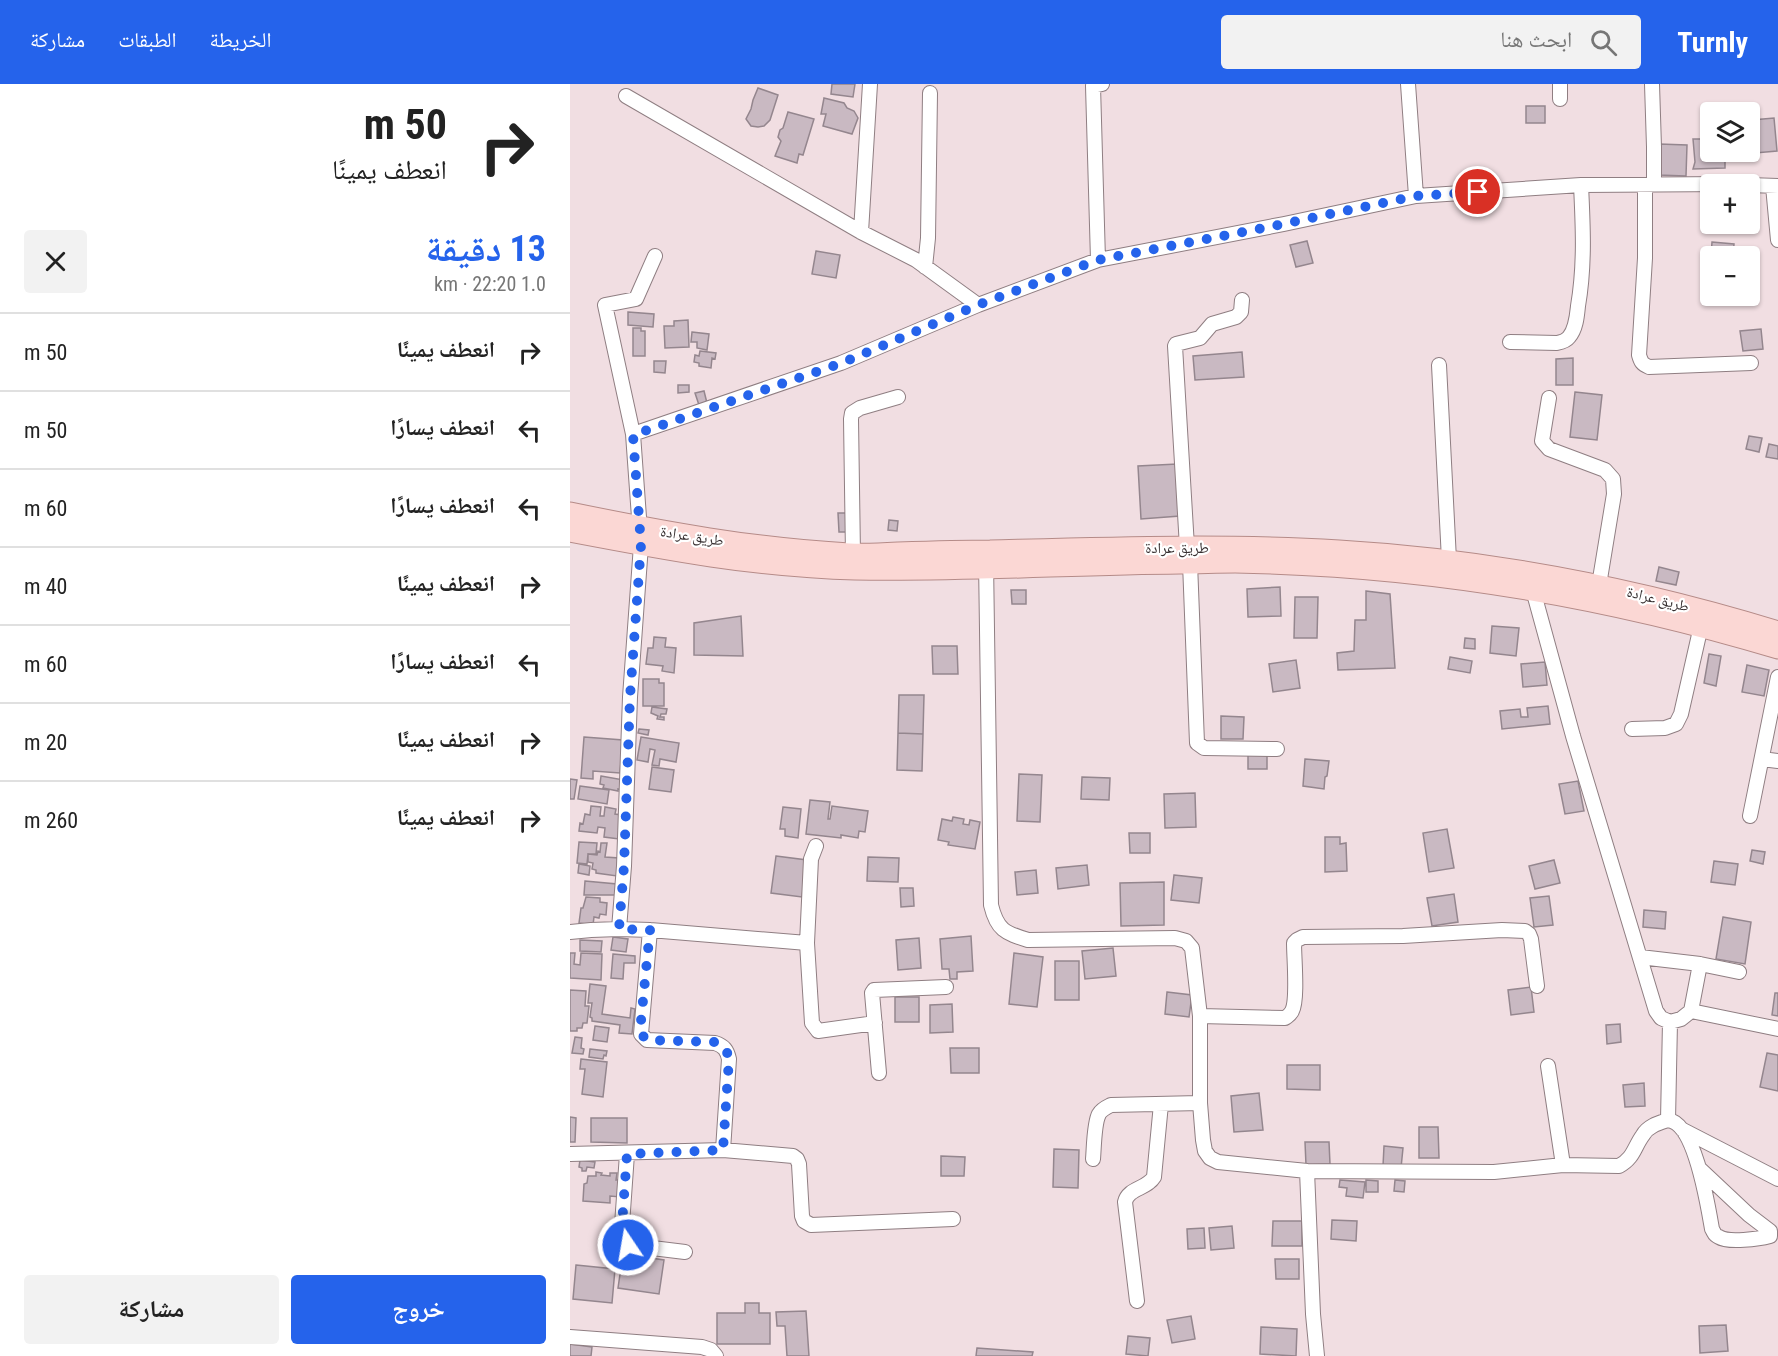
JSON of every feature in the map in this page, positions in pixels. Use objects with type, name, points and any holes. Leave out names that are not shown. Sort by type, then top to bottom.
[{"type":"main road","name":"طريق عرادة","points":[[570,513],[700,555],[831,567],[986,559],[1338,551],[1449,560],[1599,585],[1678,603],[1778,632]]},
{"type":"main road","name":"طريق عرادة","points":[[570,531],[700,538],[763,547],[853,555],[986,559]]},
{"type":"main road","name":"طريق عرادة","points":[[1188,555],[1234,562],[1342,567],[1447,577],[1533,590],[1644,612],[1778,648]]},
{"type":"street","points":[[861,232],[870,84]]},
{"type":"street","points":[[1408,84],[1416,196]]},
{"type":"street","points":[[1560,84],[1560,99]]},
{"type":"street","points":[[1652,84],[1654,147],[1649,184],[1640,361],[1649,367],[1751,363]]},
{"type":"street","points":[[1095,85],[1098,260]]},
{"type":"street","points":[[925,267],[928,238],[930,93]]},
{"type":"street","points":[[626,96],[861,232],[916,260],[978,305]]},
{"type":"street","points":[[633,435],[842,363],[978,305],[1098,260],[1262,229],[1416,196],[1581,185],[1700,184]]},
{"type":"street","points":[[1510,342],[1564,342],[1574,328],[1584,259],[1581,185]]},
{"type":"street","points":[[1760,185],[1776,186],[1778,240]]},
{"type":"street","points":[[619,929],[640,536],[633,435],[605,305],[636,299],[655,256]]},
{"type":"street","points":[[1242,300],[1241,312],[1236,317],[1212,324],[1200,338],[1175,346],[1197,743],[1204,748],[1277,749]]},
{"type":"street","points":[[1439,365],[1449,560]]},
{"type":"street","points":[[853,555],[852,413],[860,408],[898,397]]},
{"type":"street","points":[[1548,398],[1542,441],[1549,449],[1605,470],[1613,479],[1614,494],[1599,585]]},
{"type":"street","points":[[986,559],[991,905],[995,921],[1008,934],[1028,940],[1175,938],[1186,941],[1192,948],[1200,1016],[1200,1103],[1205,1151],[1210,1158],[1218,1162],[1307,1171],[1494,1172],[1563,1165],[1619,1166],[1627,1161],[1643,1134],[1654,1125],[1668,1120],[1678,1123],[1683,1130],[1700,1169],[1715,1235],[1727,1240],[1770,1236],[1770,1231],[1749,1215],[1700,1169]]},
{"type":"street","points":[[1533,590],[1573,736],[1656,1011],[1661,1018],[1670,1022],[1681,1019],[1691,1011],[1700,964]]},
{"type":"street","points":[[1632,729],[1665,728],[1676,724],[1681,714],[1701,626]]},
{"type":"street","points":[[1750,816],[1778,677]]},
{"type":"street","points":[[1762,759],[1778,761]]},
{"type":"street","points":[[816,846],[811,859],[807,943],[812,1023],[818,1030],[875,1023]]},
{"type":"street","points":[[650,930],[641,1034],[647,1040],[716,1042],[728,1052],[723,1150]]},
{"type":"street","points":[[570,932],[650,930],[807,943]]},
{"type":"street","points":[[1200,1016],[1285,1018],[1293,1009],[1295,997],[1294,944],[1303,937],[1403,936],[1502,930],[1524,932],[1529,934],[1531,939],[1537,986]]},
{"type":"street","points":[[1640,957],[1700,964],[1739,972]]},
{"type":"street","points":[[879,1073],[872,993],[874,990],[946,987]]},
{"type":"street","points":[[1691,1011],[1778,1029]]},
{"type":"street","points":[[1668,1120],[1670,1022]]},
{"type":"street","points":[[1548,1066],[1563,1165]]},
{"type":"street","points":[[1093,1160],[1097,1119],[1100,1112],[1112,1105],[1200,1103]]},
{"type":"street","points":[[1137,1301],[1125,1202],[1129,1194],[1151,1182],[1154,1177],[1161,1104]]},
{"type":"street","points":[[1683,1130],[1778,1179]]},
{"type":"street","points":[[570,1154],[723,1150],[793,1156],[799,1164],[802,1216],[804,1221],[811,1225],[953,1219]]},
{"type":"street","points":[[627,1154],[621,1239],[628,1245],[685,1252]]},
{"type":"street","points":[[1307,1171],[1317,1356]]},
{"type":"street","points":[[570,1336],[702,1347],[711,1350],[716,1356]]},
{"type":"building","points":[[832,84],[855,84],[853,97],[831,94]]},
{"type":"building","points":[[758,88],[778,95],[770,120],[764,126],[758,127],[751,126],[746,119]]},
{"type":"building","points":[[824,98],[844,103],[847,108],[854,111],[858,118],[852,134],[823,126],[826,114],[821,114]]},
{"type":"building","points":[[1526,106],[1545,106],[1545,123],[1526,123]]},
{"type":"building","points":[[788,112],[814,119],[803,155],[799,154],[797,163],[775,156],[781,141],[778,137],[780,130],[783,128]]},
{"type":"building","points":[[1774,118],[1777,151],[1760,153],[1760,119]]},
{"type":"building","points":[[1693,139],[1700,139],[1700,162],[1725,162],[1725,168],[1693,169],[1695,162]]},
{"type":"building","points":[[1659,144],[1687,145],[1686,176],[1658,175]]},
{"type":"building","points":[[1307,241],[1313,263],[1296,267],[1290,245]]},
{"type":"building","points":[[1712,242],[1734,244],[1734,246],[1712,246]]},
{"type":"building","points":[[816,251],[840,255],[836,278],[812,274]]},
{"type":"building","points":[[628,312],[654,314],[653,327],[628,325]]},
{"type":"building","points":[[688,320],[689,347],[665,348],[664,326],[674,326],[674,321]]},
{"type":"building","points":[[633,328],[641,328],[641,331],[645,331],[645,356],[633,356]]},
{"type":"building","points":[[1761,329],[1763,349],[1743,351],[1740,331]]},
{"type":"building","points":[[692,332],[709,334],[707,350],[697,348],[697,342],[691,342]]},
{"type":"building","points":[[700,351],[716,353],[715,359],[712,358],[711,368],[699,366],[699,363],[694,362],[695,355],[699,356]]},
{"type":"building","points":[[1242,352],[1244,377],[1195,380],[1193,356]]},
{"type":"building","points":[[1573,358],[1573,385],[1556,385],[1556,359]]},
{"type":"building","points":[[654,361],[666,361],[665,373],[654,372]]},
{"type":"building","points":[[678,385],[689,385],[689,392],[678,393]]},
{"type":"building","points":[[704,391],[707,403],[699,405],[695,393]]},
{"type":"building","points":[[1575,392],[1602,395],[1597,440],[1570,437]]},
{"type":"building","points":[[1749,436],[1762,438],[1759,452],[1746,449]]},
{"type":"building","points":[[1769,444],[1778,446],[1778,459],[1766,457]]},
{"type":"building","points":[[1177,464],[1180,516],[1141,519],[1138,466]]},
{"type":"building","points":[[838,513],[850,513],[850,532],[839,532]]},
{"type":"building","points":[[889,520],[898,521],[897,531],[888,530]]},
{"type":"building","points":[[1659,567],[1679,572],[1676,585],[1656,581]]},
{"type":"building","points":[[1280,587],[1281,616],[1248,617],[1247,589]]},
{"type":"building","points":[[1011,590],[1026,590],[1026,604],[1012,604]]},
{"type":"building","points":[[1366,591],[1390,594],[1395,668],[1338,670],[1337,653],[1354,651],[1355,620],[1366,620]]},
{"type":"building","points":[[1295,597],[1318,597],[1317,638],[1294,638]]},
{"type":"building","points":[[741,616],[743,656],[694,655],[694,623]]},
{"type":"building","points":[[1492,626],[1519,628],[1516,656],[1490,653]]},
{"type":"building","points":[[654,637],[666,638],[665,647],[676,648],[674,673],[662,671],[663,666],[646,664],[648,648],[653,648]]},
{"type":"building","points":[[1465,638],[1475,639],[1475,649],[1464,648]]},
{"type":"building","points":[[932,646],[957,646],[958,674],[933,674]]},
{"type":"building","points":[[1709,654],[1721,656],[1716,686],[1704,683]]},
{"type":"building","points":[[1450,657],[1472,661],[1470,673],[1448,669]]},
{"type":"building","points":[[1296,660],[1300,688],[1273,692],[1269,664]]},
{"type":"building","points":[[1545,662],[1547,685],[1523,687],[1521,664]]},
{"type":"building","points":[[1747,665],[1769,670],[1764,696],[1742,692]]},
{"type":"building","points":[[643,679],[659,679],[659,683],[664,683],[664,706],[643,706]]},
{"type":"building","points":[[899,695],[924,695],[923,734],[898,733]]},
{"type":"building","points":[[1548,706],[1550,724],[1502,729],[1500,711],[1520,709],[1521,717],[1528,717],[1527,708]]},
{"type":"building","points":[[652,707],[667,709],[666,714],[661,714],[660,717],[664,717],[664,720],[657,719],[658,716],[651,713]]},
{"type":"building","points":[[1221,716],[1244,717],[1243,739],[1221,739]]},
{"type":"building","points":[[639,729],[649,730],[648,735],[638,733]]},
{"type":"building","points":[[898,733],[923,734],[922,771],[897,770]]},
{"type":"building","points":[[584,737],[623,740],[620,773],[593,771],[593,779],[581,778]]},
{"type":"building","points":[[641,737],[679,743],[676,762],[660,759],[659,766],[652,765],[655,750],[650,749],[648,762],[637,760]]},
{"type":"building","points":[[1248,753],[1267,753],[1267,769],[1248,769]]},
{"type":"building","points":[[1305,759],[1329,761],[1324,789],[1303,786]]},
{"type":"building","points":[[652,767],[674,770],[671,792],[649,789]]},
{"type":"building","points":[[1019,774],[1042,775],[1040,822],[1017,821]]},
{"type":"building","points":[[601,776],[624,780],[623,790],[603,788],[604,785],[600,784]]},
{"type":"building","points":[[1082,777],[1110,778],[1109,800],[1081,799]]},
{"type":"building","points":[[570,779],[577,780],[574,799],[570,799]]},
{"type":"building","points":[[1578,781],[1584,811],[1565,814],[1559,784]]},
{"type":"building","points":[[580,786],[609,790],[607,804],[578,799]]},
{"type":"building","points":[[1195,793],[1196,827],[1165,828],[1164,794]]},
{"type":"building","points":[[810,800],[830,802],[828,819],[830,819],[832,806],[868,811],[865,832],[859,831],[858,838],[806,834]]},
{"type":"building","points":[[591,806],[601,807],[600,816],[604,816],[605,807],[616,809],[615,814],[622,815],[619,839],[604,837],[605,828],[598,827],[597,833],[579,831],[585,814],[590,815]]},
{"type":"building","points":[[783,807],[801,809],[798,838],[785,836],[785,829],[780,829]]},
{"type":"building","points":[[953,817],[964,819],[963,824],[969,825],[970,820],[980,822],[975,849],[948,845],[949,842],[938,840],[942,819],[952,821]]},
{"type":"building","points":[[1447,829],[1454,868],[1429,872],[1423,833]]},
{"type":"building","points":[[1129,833],[1150,833],[1150,853],[1130,853]]},
{"type":"building","points":[[1325,837],[1340,837],[1340,844],[1346,843],[1347,871],[1325,872]]},
{"type":"building","points":[[579,842],[597,843],[596,854],[588,854],[587,864],[577,863]]},
{"type":"building","points":[[601,843],[607,843],[605,857],[619,858],[617,876],[596,873],[596,870],[592,869],[593,863],[588,862],[588,854],[597,855],[598,851],[600,852]]},
{"type":"building","points":[[1752,850],[1765,852],[1763,864],[1750,861]]},
{"type":"building","points":[[776,856],[807,860],[802,897],[771,893]]},
{"type":"building","points":[[868,857],[899,858],[898,882],[867,881]]},
{"type":"building","points":[[1554,860],[1560,883],[1535,889],[1529,866]]},
{"type":"building","points":[[1714,861],[1738,864],[1735,885],[1711,882]]},
{"type":"building","points":[[579,864],[590,866],[589,875],[578,873]]},
{"type":"building","points":[[1087,865],[1089,885],[1058,889],[1056,868]]},
{"type":"building","points":[[1036,870],[1038,893],[1017,895],[1015,872]]},
{"type":"building","points":[[1174,875],[1202,878],[1199,903],[1171,900]]},
{"type":"building","points":[[585,881],[617,884],[616,895],[584,895]]},
{"type":"building","points":[[1164,882],[1164,925],[1121,926],[1120,883]]},
{"type":"building","points":[[900,888],[913,888],[914,906],[901,907]]},
{"type":"building","points":[[1454,894],[1458,922],[1432,926],[1427,898]]},
{"type":"building","points":[[1549,896],[1553,925],[1534,927],[1530,898]]},
{"type":"building","points":[[586,897],[600,898],[600,902],[607,903],[606,915],[600,914],[599,918],[594,917],[593,925],[579,923],[581,908],[583,908]]},
{"type":"building","points":[[1644,910],[1666,912],[1665,929],[1643,927]]},
{"type":"building","points":[[1723,917],[1751,922],[1745,964],[1716,959]]},
{"type":"building","points":[[971,936],[973,971],[957,972],[957,979],[950,979],[949,969],[942,969],[940,939]]},
{"type":"building","points":[[613,937],[628,939],[626,952],[611,950]]},
{"type":"building","points":[[919,938],[921,968],[898,970],[896,940]]},
{"type":"building","points":[[580,940],[602,941],[601,952],[580,951]]},
{"type":"building","points":[[1113,948],[1116,976],[1085,979],[1082,951]]},
{"type":"building","points":[[570,953],[575,953],[574,964],[580,965],[581,953],[602,954],[601,980],[570,978]]},
{"type":"building","points":[[1014,953],[1043,957],[1037,1007],[1009,1004]]},
{"type":"building","points":[[613,954],[635,956],[635,963],[624,963],[623,979],[611,978]]},
{"type":"building","points":[[1055,961],[1079,961],[1079,1000],[1055,1000]]},
{"type":"building","points":[[590,984],[606,986],[602,1014],[630,1018],[631,1008],[635,1009],[632,1034],[619,1033],[620,1025],[592,1021],[590,1017],[592,1003],[588,1003]]},
{"type":"building","points":[[1531,987],[1534,1012],[1511,1015],[1508,990]]},
{"type":"building","points":[[570,990],[586,991],[585,1006],[589,1006],[587,1023],[583,1023],[582,1028],[577,1028],[577,1031],[570,1031]]},
{"type":"building","points":[[1167,992],[1192,995],[1189,1017],[1165,1014]]},
{"type":"building","points":[[1775,993],[1778,993],[1778,1016],[1772,1015]]},
{"type":"building","points":[[895,997],[919,997],[919,1022],[895,1022]]},
{"type":"building","points":[[952,1004],[953,1032],[930,1033],[930,1005]]},
{"type":"building","points":[[1620,1024],[1621,1042],[1607,1044],[1606,1025]]},
{"type":"building","points":[[595,1026],[609,1028],[607,1042],[593,1040]]},
{"type":"building","points":[[575,1037],[582,1038],[583,1054],[572,1053]]},
{"type":"building","points":[[950,1048],[979,1048],[979,1073],[951,1073]]},
{"type":"building","points":[[590,1049],[607,1051],[606,1056],[604,1055],[603,1059],[589,1057]]},
{"type":"building","points":[[1767,1053],[1778,1055],[1778,1091],[1760,1087]]},
{"type":"building","points":[[581,1059],[607,1062],[603,1097],[582,1094],[585,1069],[580,1069]]},
{"type":"building","points":[[1287,1065],[1320,1065],[1320,1090],[1287,1089]]},
{"type":"building","points":[[1644,1083],[1645,1106],[1625,1107],[1623,1085]]},
{"type":"building","points":[[1259,1093],[1263,1130],[1234,1132],[1231,1096]]},
{"type":"building","points":[[570,1117],[576,1118],[575,1142],[570,1142]]},
{"type":"building","points":[[591,1118],[627,1118],[627,1143],[591,1142]]},
{"type":"building","points":[[1419,1127],[1438,1127],[1439,1158],[1419,1158]]},
{"type":"building","points":[[1305,1142],[1329,1142],[1330,1164],[1306,1165]]},
{"type":"building","points":[[1384,1146],[1403,1148],[1401,1168],[1383,1166]]},
{"type":"building","points":[[1054,1149],[1079,1150],[1078,1188],[1053,1187]]},
{"type":"building","points":[[941,1156],[965,1157],[964,1176],[941,1176]]},
{"type":"building","points":[[580,1160],[595,1162],[594,1168],[587,1167],[586,1171],[582,1171],[579,1167]]},
{"type":"building","points":[[596,1172],[610,1176],[610,1173],[617,1173],[616,1180],[619,1180],[621,1197],[610,1196],[610,1203],[583,1201],[584,1184],[587,1183],[588,1176],[596,1176]]},
{"type":"building","points":[[1340,1180],[1365,1182],[1363,1198],[1346,1196],[1347,1188],[1339,1187]]},
{"type":"building","points":[[1366,1180],[1378,1181],[1378,1192],[1366,1192]]},
{"type":"building","points":[[1395,1180],[1405,1181],[1404,1192],[1394,1191]]},
{"type":"building","points":[[1332,1220],[1357,1221],[1356,1241],[1331,1239]]},
{"type":"building","points":[[1273,1221],[1302,1221],[1302,1246],[1272,1246]]},
{"type":"building","points":[[1232,1226],[1234,1248],[1211,1250],[1209,1228]]},
{"type":"building","points":[[1204,1228],[1205,1248],[1188,1249],[1187,1229]]},
{"type":"building","points":[[623,1254],[664,1260],[659,1294],[618,1288]]},
{"type":"building","points":[[1275,1259],[1299,1259],[1299,1279],[1276,1279]]},
{"type":"building","points":[[576,1265],[615,1269],[612,1303],[573,1299]]},
{"type":"building","points":[[745,1303],[759,1303],[759,1313],[770,1313],[770,1344],[717,1344],[717,1313],[745,1313]]},
{"type":"building","points":[[806,1311],[809,1356],[787,1356],[785,1326],[777,1326],[776,1312]]},
{"type":"building","points":[[1191,1316],[1195,1339],[1172,1343],[1167,1320]]},
{"type":"building","points":[[1726,1325],[1728,1351],[1700,1353],[1699,1326]]},
{"type":"building","points":[[1261,1327],[1297,1329],[1296,1356],[1260,1354]]},
{"type":"building","points":[[1128,1336],[1150,1338],[1148,1356],[1126,1354]]},
{"type":"building","points":[[570,1344],[592,1347],[591,1356],[570,1356]]},
{"type":"building","points":[[977,1348],[1033,1352],[1032,1356],[976,1356]]},
{"type":"route","points":[[628,1245],[621,1239],[627,1154],[723,1150],[729,1059],[728,1052],[716,1042],[647,1040],[644,1038],[640,1031],[650,930],[619,929],[624,866],[630,697],[641,545],[633,435],[842,363],[978,305],[1098,260],[1416,196],[1478,192]]}]
